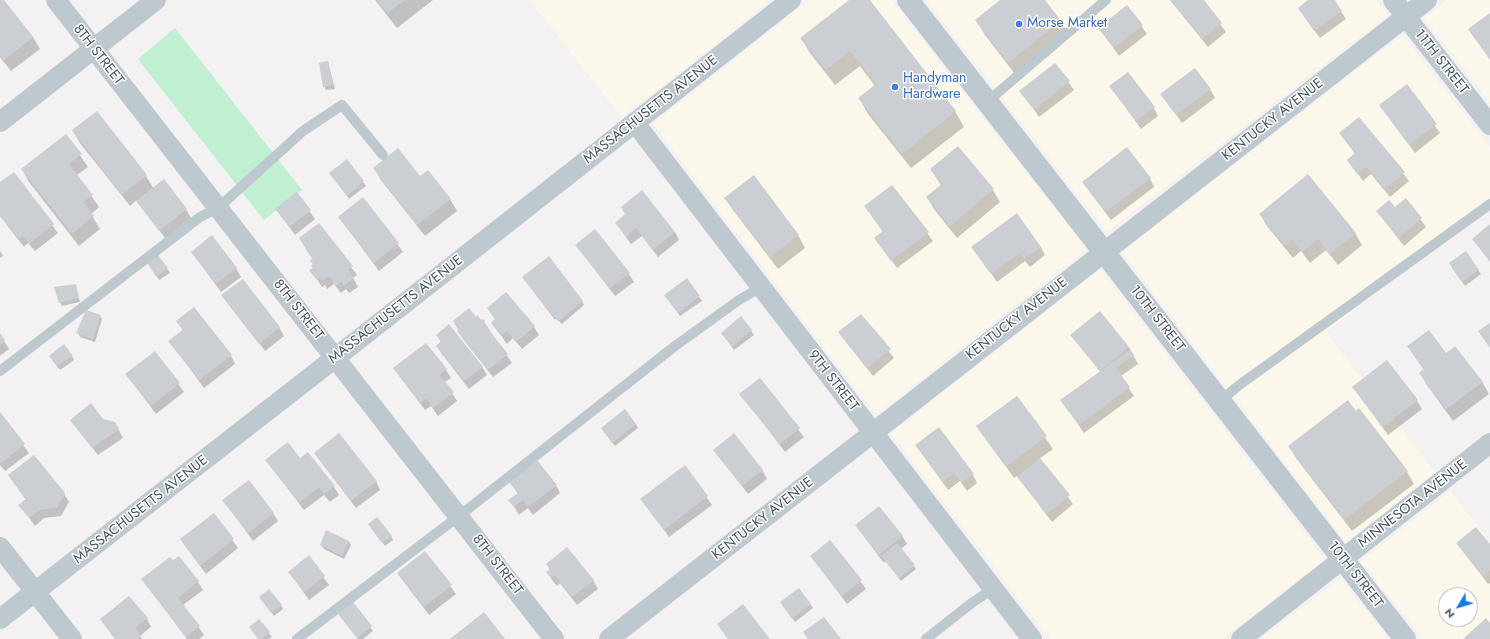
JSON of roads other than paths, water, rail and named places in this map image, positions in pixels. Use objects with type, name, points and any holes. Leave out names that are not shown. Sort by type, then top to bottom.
[{"type":"street","name":"8TH STREET","points":[[56,0],[554,639]]},
{"type":"street","points":[[0,122],[156,0]]},
{"type":"street","name":"MASSACHUSETTS AVENUE","points":[[0,619],[336,358],[791,0]]},
{"type":"street","name":"10TH STREET","points":[[908,0],[1405,639]]},
{"type":"street","name":"11TH STREET","points":[[1393,0],[1490,125]]},
{"type":"street","name":"KENTUCKY AVENUE","points":[[609,639],[1427,0]]},
{"type":"street","name":"9TH STREET","points":[[635,123],[1032,639]]},
{"type":"street","name":"MINNESOTA AVENUE","points":[[1242,639],[1490,443]]},
{"type":"street","points":[[0,547],[72,639]]},
{"type":"lane","points":[[987,102],[1106,0]]},
{"type":"lane","points":[[0,371],[200,217],[218,208],[304,131],[342,105],[383,155]]},
{"type":"lane","points":[[1220,401],[1244,381],[1490,204]]},
{"type":"lane","points":[[297,639],[458,516],[675,346],[739,300],[761,287]]},
{"type":"lane","points":[[926,639],[973,602],[993,589]]},
{"type":"place","name":"Morse Market","points":[[1019,24]]},
{"type":"place","name":"Handyman Hardware","points":[[895,87]]}]
